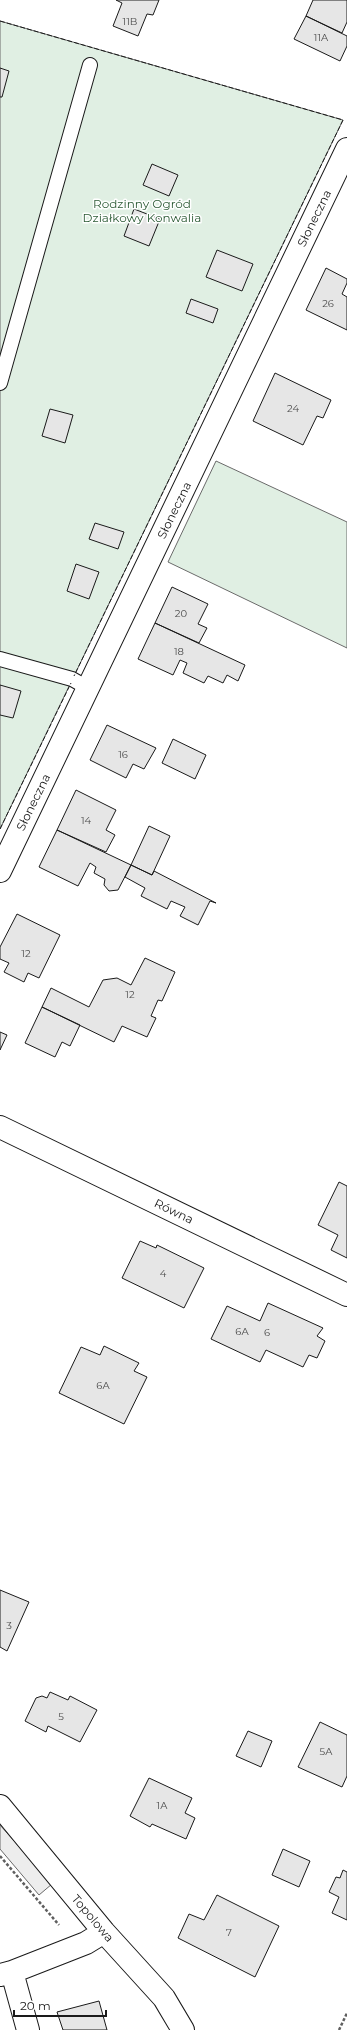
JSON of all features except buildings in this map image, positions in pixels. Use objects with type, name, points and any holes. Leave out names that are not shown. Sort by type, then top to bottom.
[{"type":"street","name":"Słoneczna","points":[[0,871],[347,149]]},
{"type":"street","name":"Równa","points":[[0,1127],[347,1295]]},
{"type":"street","name":"Topolowa","points":[[0,1806],[104,1932],[164,1998],[183,2030]]},
{"type":"street","points":[[28,2030],[6,1974],[86,1943],[104,1932]]},
{"type":"lane","points":[[0,383],[90,65]]},
{"type":"lane","points":[[0,659],[72,679],[88,688]]},
{"type":"path","points":[[339,2030],[347,2013]]},
{"type":"green space","name":"Rodzinny Ogród Działkowy Konwalia","points":[[0,21],[343,120],[0,829]]},
{"type":"green space","points":[[216,461],[347,522],[347,648],[168,562]]},
{"type":"shaded area","points":[[0,1825],[52,1884],[39,1895],[0,1849]]},
{"type":"fence","points":[[0,21],[343,120],[74,676]]},
{"type":"fence","points":[[0,829],[71,683]]}]
